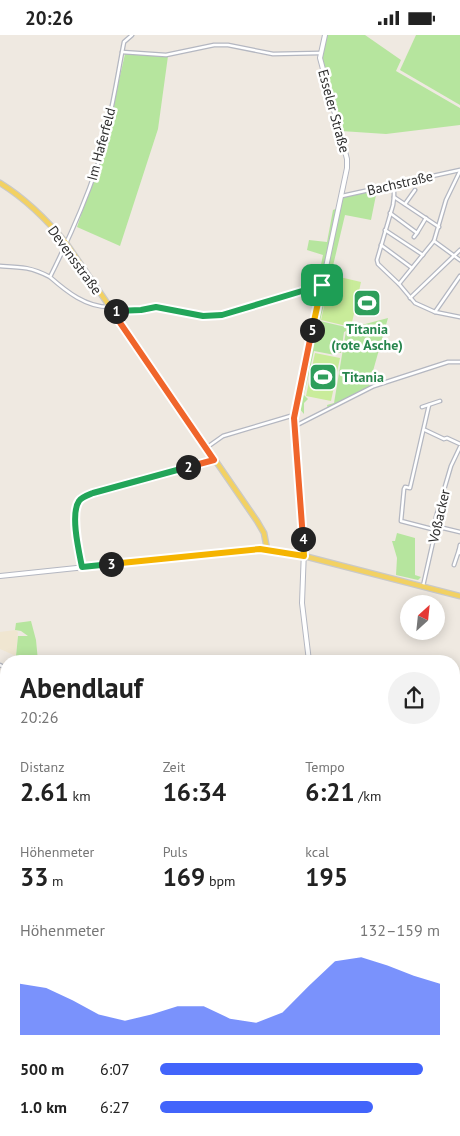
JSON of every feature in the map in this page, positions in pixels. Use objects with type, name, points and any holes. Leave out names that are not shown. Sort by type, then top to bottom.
[{"type":"main road","name":"Esseler Straße","points":[[308,655],[302,603],[304,556],[293,426],[347,168],[347,159],[320,53],[325,35]]},
{"type":"main road","name":"Devensstraße","points":[[0,183],[46,219],[66,243],[264,533],[267,549]]},
{"type":"main road","points":[[0,576],[240,550],[267,549],[304,556],[460,596]]},
{"type":"street","name":"Im Haferfeld","points":[[50,277],[98,165],[124,42],[132,35]]},
{"type":"street","points":[[122,52],[166,55],[214,45],[228,45],[273,54],[320,53]]},
{"type":"street","points":[[399,284],[434,241],[446,200],[460,170]]},
{"type":"street","name":"Bachstraße","points":[[341,197],[460,170]]},
{"type":"street","points":[[394,185],[394,197],[377,259],[378,264],[415,303],[435,312],[460,317]]},
{"type":"street","points":[[405,204],[415,190]]},
{"type":"street","points":[[394,197],[439,227]]},
{"type":"street","points":[[390,213],[417,233]]},
{"type":"street","points":[[414,237],[426,218]]},
{"type":"street","points":[[385,229],[422,255]]},
{"type":"street","points":[[434,241],[460,261]]},
{"type":"street","points":[[381,245],[412,268]]},
{"type":"street","points":[[410,298],[460,250]]},
{"type":"street","points":[[0,266],[35,269],[50,277],[70,294],[86,303],[111,309],[141,310],[156,307],[203,316],[222,315],[322,285]]},
{"type":"street","points":[[435,312],[460,276]]},
{"type":"street","points":[[293,426],[299,425],[374,386],[448,362],[460,362]]},
{"type":"street","points":[[422,407],[440,401]]},
{"type":"street","points":[[429,405],[425,430],[420,439],[410,487],[405,487],[404,489],[400,521],[432,529],[436,527],[460,532]]},
{"type":"street","points":[[206,448],[224,436],[294,415]]},
{"type":"street","name":"Voßacker","points":[[423,587],[436,527],[436,517],[460,445],[425,430]]},
{"type":"street","points":[[82,567],[75,534],[77,506],[82,498],[93,493],[214,460]]},
{"type":"street","points":[[454,565],[460,545]]},
{"type":"shaded area","points":[[15,630],[18,632],[16,655],[0,649],[0,632]]},
{"type":"green space","points":[[327,35],[365,35],[401,60],[396,71],[460,108],[460,125],[386,134],[341,131],[322,58]]},
{"type":"green space","points":[[416,35],[460,35],[460,105],[400,70]]},
{"type":"green space","points":[[125,54],[168,56],[158,129],[120,246],[77,227],[104,146]]},
{"type":"green space","points":[[377,190],[371,220],[345,215],[320,321],[350,328],[388,318],[369,385],[371,386],[328,409],[327,405],[334,403],[346,331],[344,332],[341,353],[336,353],[335,355],[314,351],[304,395],[308,399],[304,403],[304,414],[298,407],[328,268],[325,267],[321,284],[317,284],[323,255],[307,250],[309,240],[327,242],[333,210],[338,208],[342,197]]},
{"type":"green space","points":[[331,275],[361,282],[351,327],[321,320]]},
{"type":"green space","name":"Titania (rote Asche)","points":[[361,290],[379,294],[374,316],[356,312]]},
{"type":"green space","name":"Titania","points":[[315,353],[340,358],[331,401],[306,396]]},
{"type":"green space","points":[[397,533],[415,538],[415,575],[421,577],[418,580],[396,575],[397,558],[392,541],[395,541]]},
{"type":"green space","points":[[31,621],[37,655],[16,655],[18,636],[28,636],[21,631],[15,630],[16,623]]},
{"type":"place","name":"Titania (rote Asche)","points":[[367,303]]},
{"type":"place","name":"Titania","points":[[323,377]]},
{"type":"route","points":[[322,285],[293,426],[304,556],[260,549],[82,567],[75,533],[77,506],[82,498],[93,493],[214,460],[112,311],[141,310],[156,307],[203,316],[222,315],[322,285]]}]
